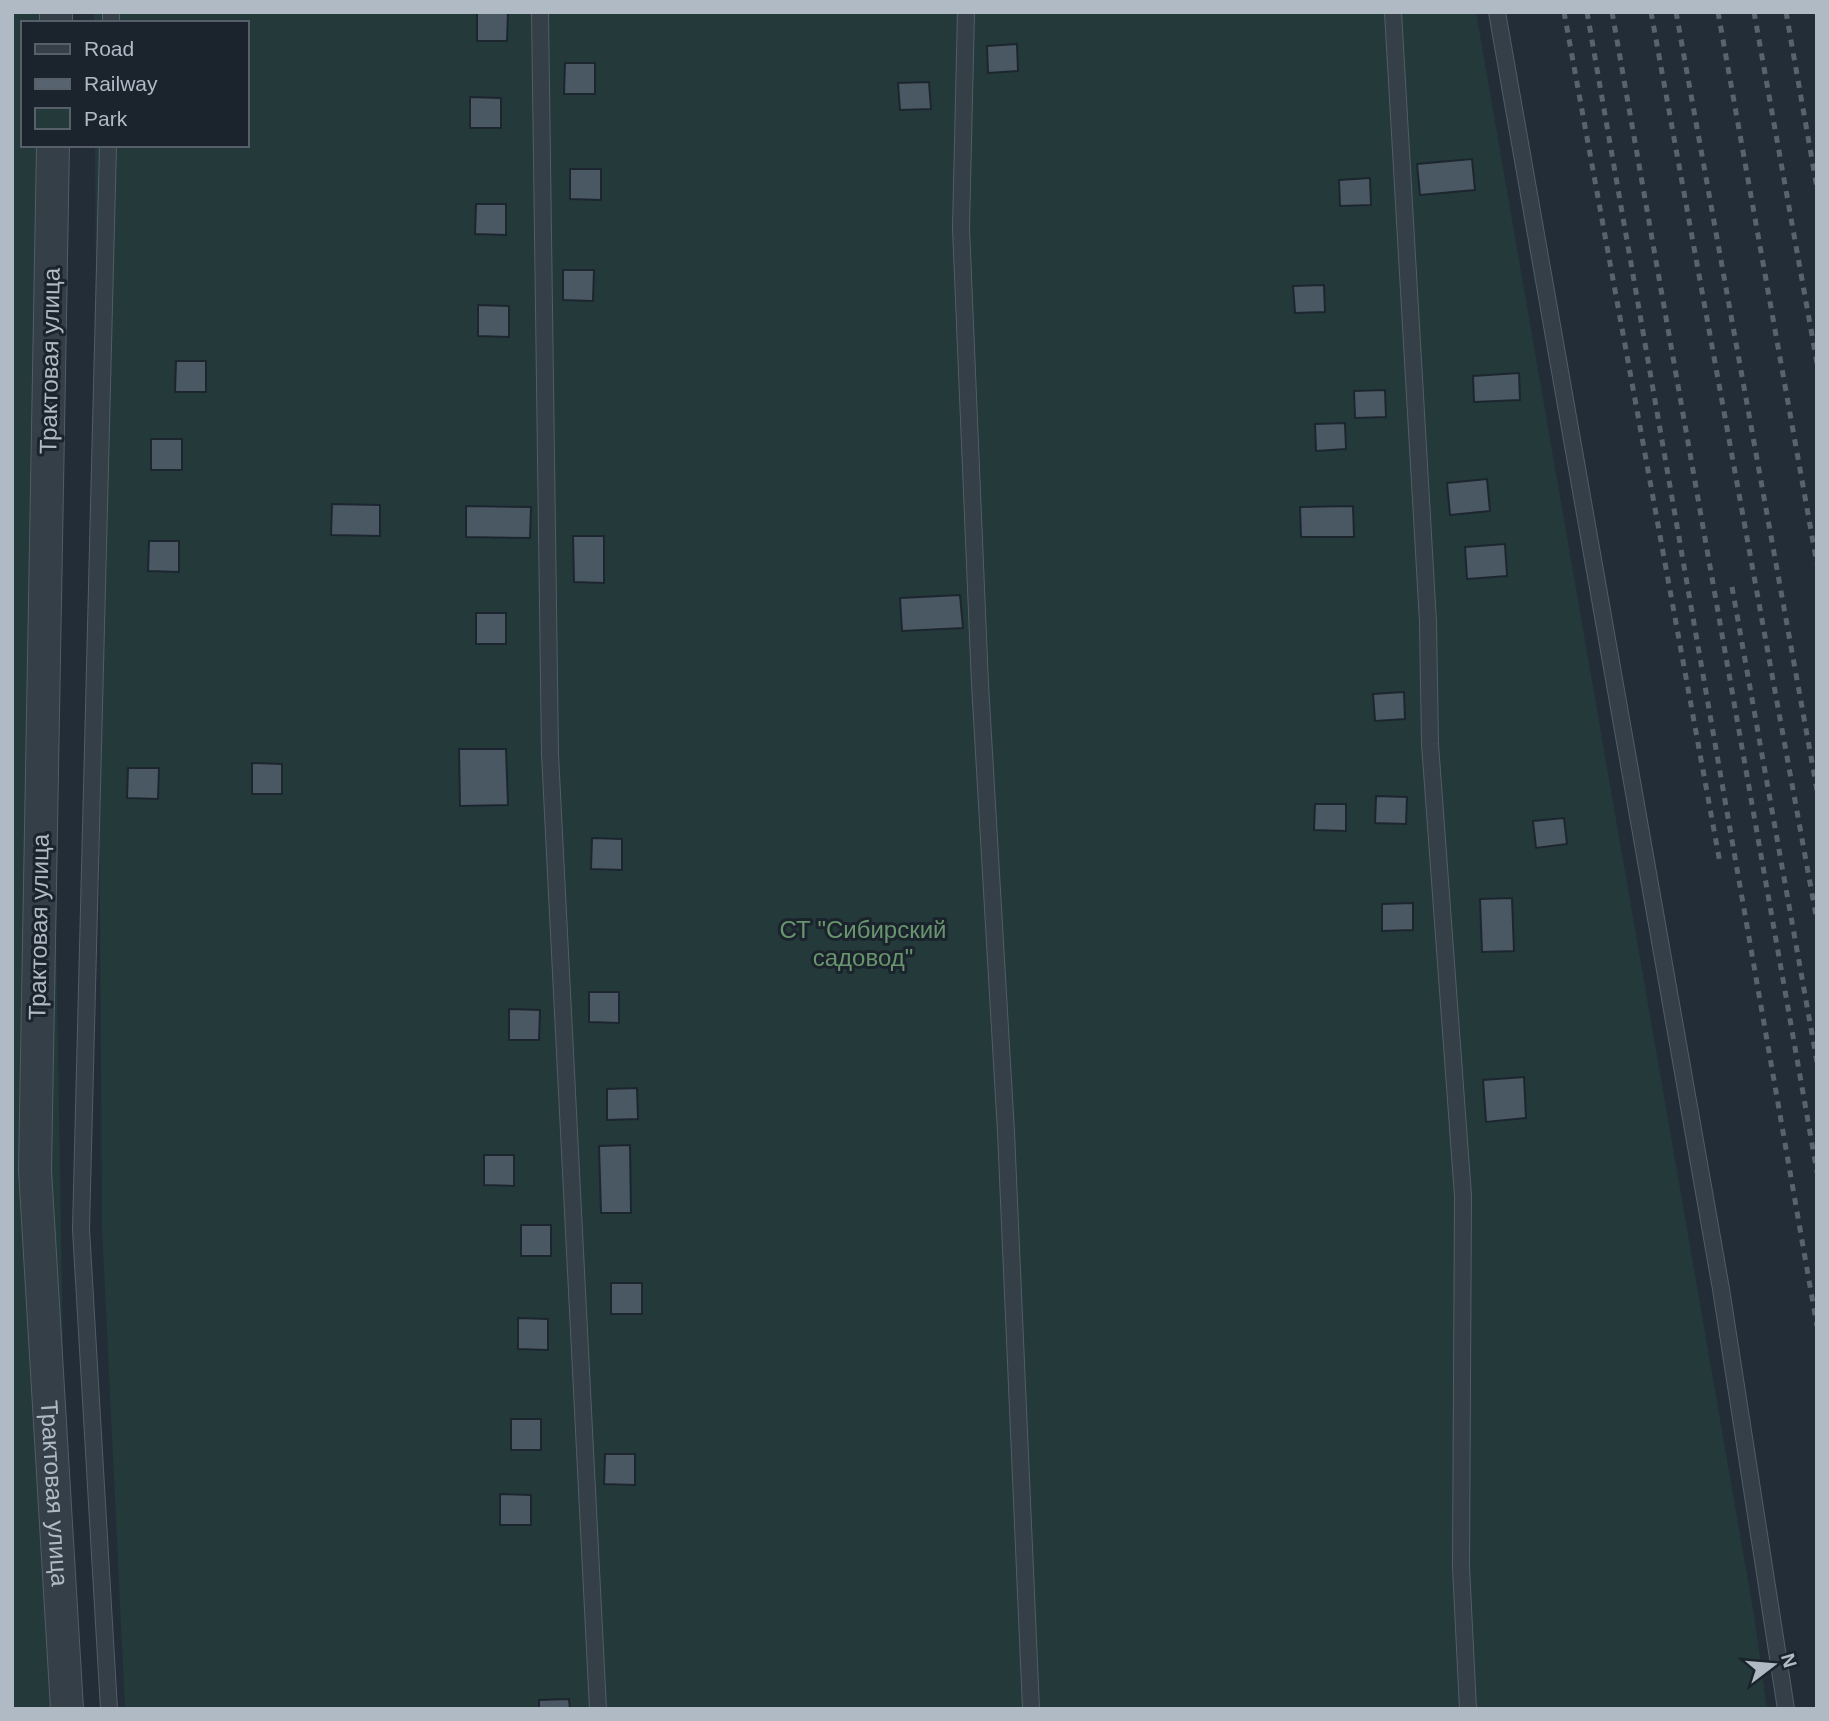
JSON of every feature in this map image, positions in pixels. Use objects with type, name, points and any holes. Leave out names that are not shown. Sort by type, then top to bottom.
[{"type":"street","name":"Трактовая улица","points":[[54,147],[35,1170],[67,1709]]},
{"type":"lane","points":[[540,12],[550,754],[585,1418],[597,1709]]},
{"type":"lane","points":[[967,12],[961,228],[980,670],[1006,1132],[1031,1709]]},
{"type":"lane","points":[[1393,12],[1427,608],[1430,744],[1463,1196],[1461,1567],[1468,1709]]},
{"type":"lane","points":[[1497,12],[1721,1289],[1786,1709]]},
{"type":"lane","points":[[108,147],[80,1229],[109,1709]]},
{"type":"green space","points":[[12,12],[41,12],[41,21],[21,21],[21,147],[43,147],[69,1709],[12,1709]]},
{"type":"green space","name":"СТ \"Сибирский садовод\"","points":[[94,12],[1476,12],[1755,1621],[1767,1709],[125,1709],[102,1228],[95,147],[248,147],[248,21],[94,21]]},
{"type":"building","points":[[477,12],[508,12],[507,41],[477,41]]},
{"type":"building","points":[[1017,44],[1018,71],[988,73],[987,46]]},
{"type":"building","points":[[565,63],[595,63],[595,94],[564,94]]},
{"type":"building","points":[[929,82],[931,109],[900,110],[898,83]]},
{"type":"building","points":[[470,97],[501,98],[501,128],[470,128]]},
{"type":"building","points":[[1472,159],[1475,190],[1420,195],[1417,164]]},
{"type":"building","points":[[570,169],[601,169],[601,200],[570,199]]},
{"type":"building","points":[[1370,178],[1371,205],[1340,206],[1339,180]]},
{"type":"building","points":[[476,204],[506,204],[506,235],[475,234]]},
{"type":"building","points":[[563,270],[594,270],[593,301],[563,300]]},
{"type":"building","points":[[1324,285],[1325,312],[1295,313],[1293,286]]},
{"type":"building","points":[[478,305],[509,306],[509,337],[478,336]]},
{"type":"building","points":[[176,361],[206,361],[206,392],[175,392]]},
{"type":"building","points":[[1519,373],[1520,400],[1474,402],[1473,376]]},
{"type":"building","points":[[1385,390],[1386,417],[1355,418],[1354,391]]},
{"type":"building","points":[[1345,423],[1346,449],[1316,451],[1315,424]]},
{"type":"building","points":[[151,439],[182,439],[182,470],[151,470]]},
{"type":"building","points":[[1487,479],[1490,511],[1450,515],[1447,483]]},
{"type":"building","points":[[332,504],[380,505],[380,536],[331,535]]},
{"type":"building","points":[[466,506],[531,507],[530,538],[466,537]]},
{"type":"building","points":[[1353,506],[1354,537],[1301,537],[1300,507]]},
{"type":"building","points":[[573,536],[604,536],[604,583],[574,582]]},
{"type":"building","points":[[149,541],[179,541],[179,572],[148,571]]},
{"type":"building","points":[[1505,544],[1507,576],[1467,579],[1465,547]]},
{"type":"building","points":[[960,595],[963,628],[902,631],[900,598]]},
{"type":"building","points":[[476,613],[506,613],[506,644],[476,644]]},
{"type":"building","points":[[1404,692],[1405,719],[1375,721],[1373,694]]},
{"type":"building","points":[[459,749],[506,749],[508,805],[460,806]]},
{"type":"building","points":[[252,763],[282,764],[282,794],[252,794]]},
{"type":"building","points":[[128,768],[159,768],[158,799],[127,798]]},
{"type":"building","points":[[1376,796],[1407,797],[1406,824],[1375,823]]},
{"type":"building","points":[[1315,804],[1346,804],[1346,831],[1314,830]]},
{"type":"building","points":[[1564,818],[1567,844],[1536,848],[1533,821]]},
{"type":"building","points":[[592,838],[622,839],[622,870],[591,869]]},
{"type":"building","points":[[1512,898],[1514,951],[1482,952],[1480,899]]},
{"type":"building","points":[[1413,903],[1413,930],[1382,931],[1382,904]]},
{"type":"building","points":[[589,992],[619,992],[619,1023],[589,1022]]},
{"type":"building","points":[[509,1009],[540,1010],[539,1040],[509,1040]]},
{"type":"building","points":[[1524,1077],[1526,1118],[1486,1122],[1483,1080]]},
{"type":"building","points":[[637,1088],[638,1119],[607,1120],[607,1089]]},
{"type":"building","points":[[630,1145],[631,1213],[601,1213],[599,1146]]},
{"type":"building","points":[[484,1155],[514,1155],[514,1186],[484,1185]]},
{"type":"building","points":[[521,1225],[551,1225],[551,1256],[521,1256]]},
{"type":"building","points":[[611,1283],[642,1283],[642,1314],[611,1314]]},
{"type":"building","points":[[518,1318],[548,1319],[548,1350],[518,1349]]},
{"type":"building","points":[[511,1419],[541,1419],[541,1450],[511,1450]]},
{"type":"building","points":[[605,1454],[635,1454],[635,1485],[604,1484]]},
{"type":"building","points":[[500,1494],[531,1495],[531,1525],[500,1525]]},
{"type":"building","points":[[569,1699],[570,1709],[539,1709],[539,1700]]},
{"type":"railway","points":[[1564,12],[1720,863]]},
{"type":"railway","points":[[1587,12],[1817,1326]]},
{"type":"railway","points":[[1612,12],[1817,1172]]},
{"type":"railway","points":[[1651,12],[1817,921]]},
{"type":"railway","points":[[1676,12],[1817,790]]},
{"type":"railway","points":[[1718,12],[1817,564]]},
{"type":"railway","points":[[1754,12],[1817,363]]},
{"type":"railway","points":[[1786,12],[1817,188]]},
{"type":"railway","points":[[1732,587],[1817,1062]]}]
